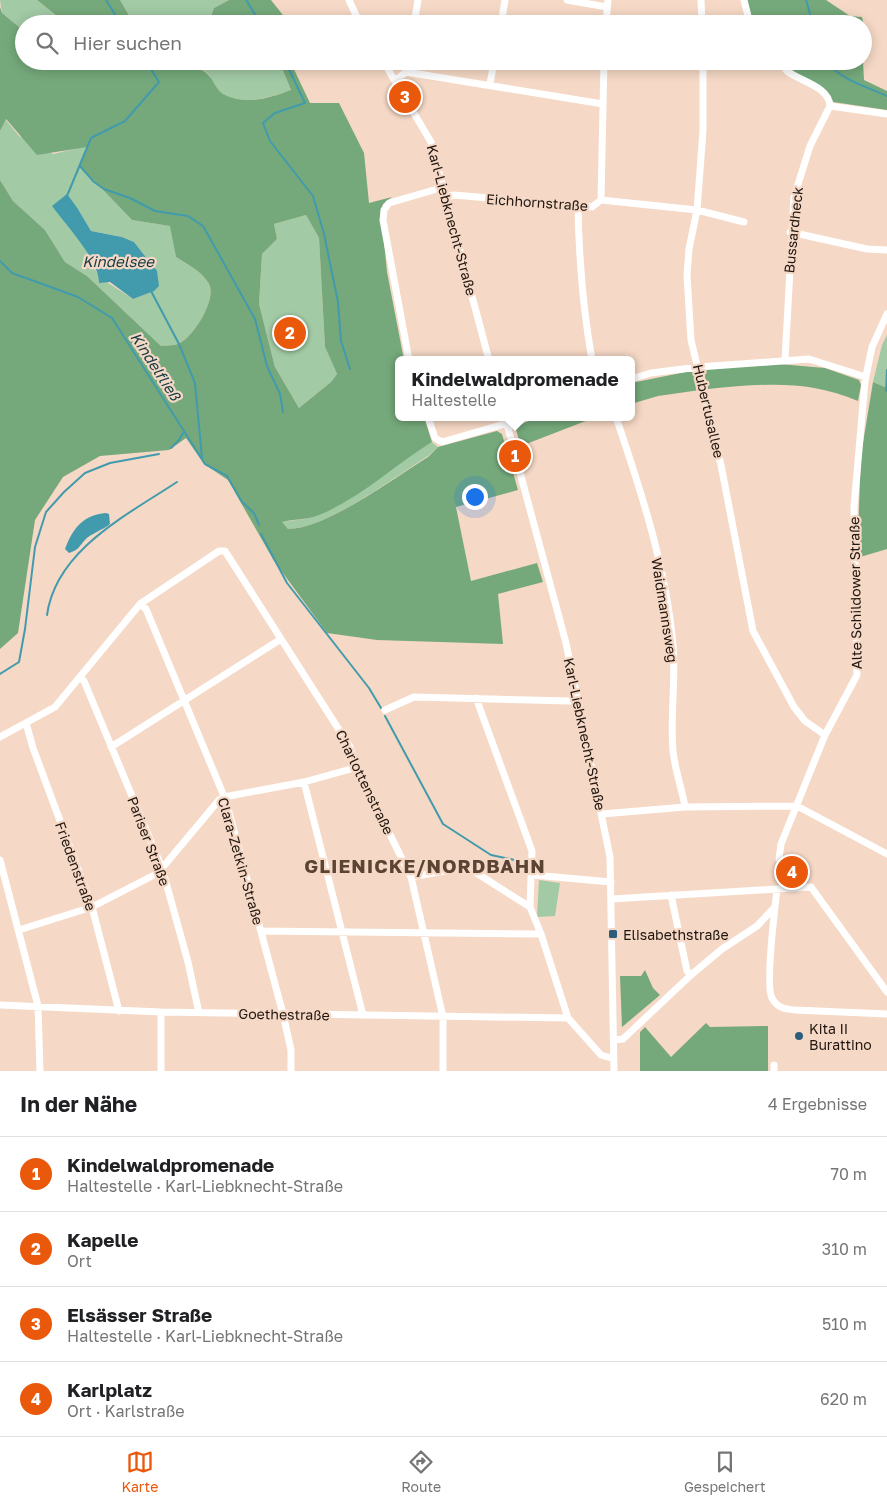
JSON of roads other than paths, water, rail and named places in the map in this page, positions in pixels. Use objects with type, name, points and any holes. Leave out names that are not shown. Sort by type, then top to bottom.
[{"type":"street","points":[[349,0],[356,15]]},
{"type":"street","points":[[416,15],[418,0]]},
{"type":"street","points":[[502,15],[505,0]]},
{"type":"street","points":[[567,0],[608,4]]},
{"type":"street","points":[[701,0],[702,15]]},
{"type":"street","points":[[744,0],[748,15]]},
{"type":"street","name":"Karl-Liebknecht-Straße","points":[[388,70],[431,142],[488,356]]},
{"type":"street","points":[[490,84],[492,70]]},
{"type":"street","points":[[601,200],[604,70]]},
{"type":"street","name":"Hubertusallee","points":[[703,70],[703,130],[697,210],[689,249],[687,293],[691,340],[721,465],[753,631],[794,706],[805,721],[825,735]]},
{"type":"street","points":[[786,70],[821,91],[828,99],[830,106],[887,114]]},
{"type":"street","points":[[395,81],[406,72],[490,84],[602,104]]},
{"type":"street","name":"Bussardheck","points":[[785,360],[790,232],[794,197],[812,141],[830,106]]},
{"type":"street","points":[[408,356],[383,220],[384,210],[389,203],[444,187]]},
{"type":"street","name":"Eichhornstraße","points":[[446,197],[454,195],[578,207],[592,207],[601,200],[697,210],[744,222]]},
{"type":"street","points":[[578,207],[579,254],[584,312],[591,356]]},
{"type":"street","points":[[790,232],[867,249],[887,250]]},
{"type":"street","name":"Alte Schildower Straße","points":[[779,859],[781,844],[825,735],[857,675],[854,506],[866,377],[872,347],[887,314]]},
{"type":"street","points":[[635,378],[651,373],[698,367],[809,359],[866,377]]},
{"type":"street","points":[[429,421],[435,438],[439,442],[518,421]]},
{"type":"street","name":"Karl-Liebknecht-Straße","points":[[506,421],[566,643],[610,857],[614,1071]]},
{"type":"street","name":"Waidmannsweg","points":[[617,421],[634,469],[663,581],[673,644],[675,688],[673,753],[685,807]]},
{"type":"street","name":"Charlottenstraße","points":[[140,604],[219,551],[226,552],[342,732],[411,877],[443,1017],[443,1071]]},
{"type":"street","points":[[0,737],[55,707],[140,604]]},
{"type":"street","name":"Clara-Zetkin-Straße","points":[[140,604],[146,609],[224,797],[283,1014],[291,1050],[291,1071]]},
{"type":"street","points":[[111,747],[281,639]]},
{"type":"street","name":"Pariser Straße","points":[[80,677],[84,681],[162,868],[188,962],[199,1013]]},
{"type":"street","points":[[385,710],[414,697],[570,701],[578,699]]},
{"type":"street","points":[[476,698],[532,851],[533,874],[530,907],[541,934],[568,1018],[601,1055],[614,1059]]},
{"type":"street","name":"Friedenstraße","points":[[26,723],[32,748],[92,907],[119,1011]]},
{"type":"street","points":[[19,930],[92,907],[158,873],[219,800],[224,797],[304,782],[358,768]]},
{"type":"street","points":[[304,782],[363,1015]]},
{"type":"street","points":[[602,814],[685,807],[797,806],[887,854]]},
{"type":"street","points":[[0,860],[3,882],[19,930],[38,1006],[40,1071]]},
{"type":"street","points":[[411,877],[467,867],[530,907]]},
{"type":"street","points":[[533,874],[611,882]]},
{"type":"street","points":[[612,899],[811,887],[887,992]]},
{"type":"street","points":[[777,889],[772,932],[771,996],[776,1003],[782,1009],[887,1014]]},
{"type":"street","points":[[671,895],[687,970],[691,975]]},
{"type":"street","points":[[614,1040],[623,1039],[691,975],[722,949],[757,926],[774,908]]},
{"type":"street","points":[[757,926],[767,928],[772,932]]},
{"type":"street","points":[[260,931],[541,934]]},
{"type":"street","name":"Goethestraße","points":[[0,1006],[199,1013],[568,1018]]},
{"type":"street","points":[[161,1071],[162,1012]]},
{"type":"water","name":"Kindelsee","points":[[67,194],[91,231],[122,237],[134,242],[157,271],[159,286],[154,291],[133,299],[110,282],[99,283],[98,274],[88,254],[52,206]]},
{"type":"water","points":[[98,514],[109,514],[110,524],[87,538],[75,551],[69,553],[65,549],[75,529],[80,524]]},
{"type":"waterway","points":[[106,0],[115,15]]},
{"type":"waterway","points":[[246,0],[255,15]]},
{"type":"waterway","name":"Kindelfließ","points":[[806,0],[810,15]]},
{"type":"waterway","points":[[67,196],[91,138],[125,121],[159,82],[152,70]]},
{"type":"waterway","points":[[289,70],[305,103],[275,113],[263,123],[270,141],[313,196],[324,234],[338,302],[341,341],[350,369]]},
{"type":"waterway","name":"Kindelfließ","points":[[835,70],[846,78],[887,96]]},
{"type":"waterway","points":[[80,166],[94,182],[104,189],[130,198],[155,211],[188,216],[203,226],[255,319],[267,366],[280,394],[283,412]]},
{"type":"waterway","name":"Kindelfließ","points":[[0,261],[12,273],[78,297],[112,318],[205,464],[227,476],[242,502],[254,513],[259,525]]},
{"type":"waterway","points":[[151,291],[179,344],[195,383],[202,458]]},
{"type":"waterway","points":[[886,391],[887,370]]},
{"type":"waterway","points":[[171,448],[183,433]]},
{"type":"waterway","name":"Kindelfließ","points":[[0,674],[19,662],[35,547],[46,512],[85,473],[110,463],[159,454]]},
{"type":"waterway","name":"Kindelfließ","points":[[47,615],[53,592],[64,571],[79,553],[116,521],[177,482]]},
{"type":"waterway","points":[[261,534],[287,583],[369,688],[381,708]]},
{"type":"waterway","points":[[385,716],[443,824],[491,855],[519,861]]},
{"type":"place","name":"Elsässer Straße","points":[[405,97]]},
{"type":"place","name":"Kapelle","points":[[290,333]]},
{"type":"place","name":"Kindelwaldpromenade","points":[[515,456]]},
{"type":"place","name":"Karlplatz","points":[[792,872]]},
{"type":"place","name":"Elisabethstraße","points":[[613,934]]},
{"type":"place","name":"Kita II Burattino","points":[[799,1036]]},
{"type":"district","name":"GLIENICKE/NORDBAHN","points":[[425,865]]}]
